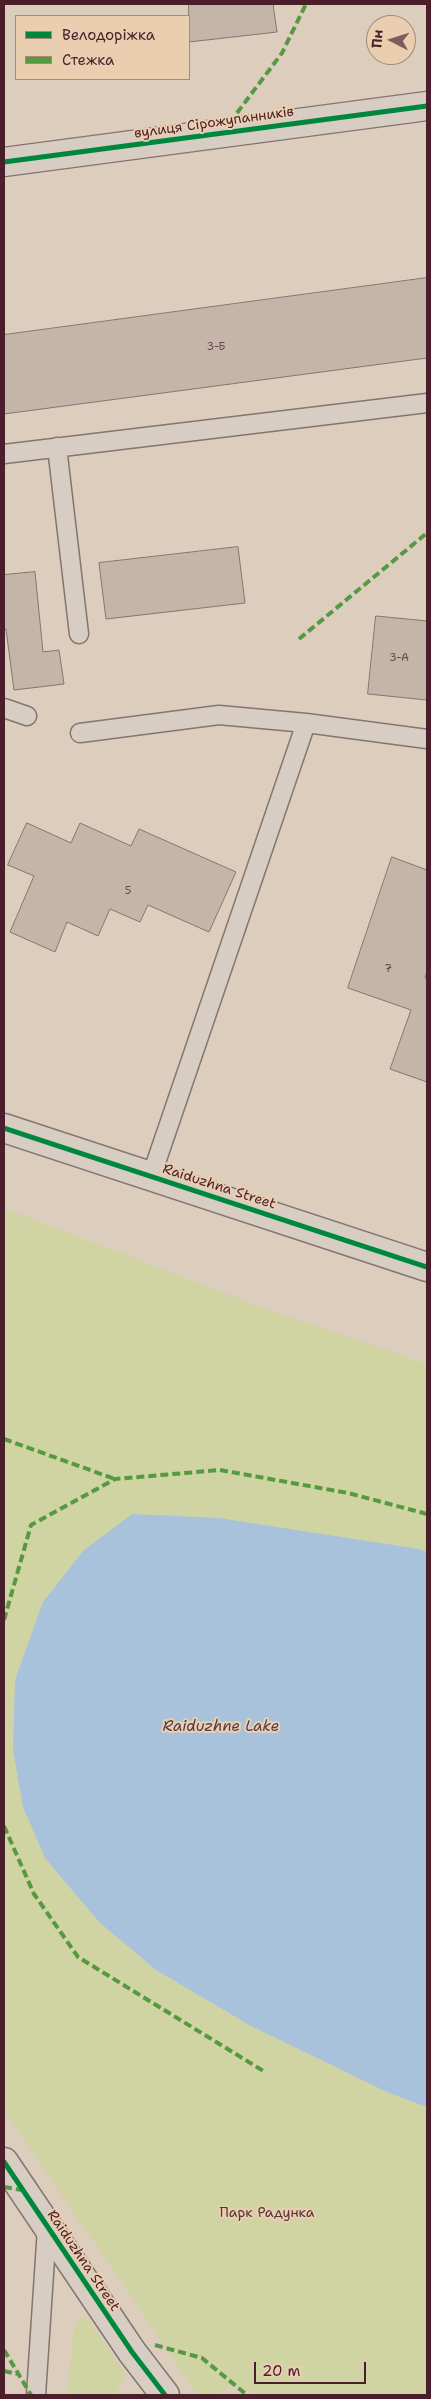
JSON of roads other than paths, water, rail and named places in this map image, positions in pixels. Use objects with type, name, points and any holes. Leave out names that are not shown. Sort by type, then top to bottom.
[{"type":"street","name":"вулиця Сірожупанників","points":[[4,162],[427,106]]},
{"type":"street","name":"Raiduzhna Street","points":[[4,1128],[427,1266]]},
{"type":"street","name":"Raiduzhna Street","points":[[4,2162],[132,2352],[165,2395]]},
{"type":"lane","points":[[4,454],[427,403]]},
{"type":"lane","points":[[57,447],[79,634]]},
{"type":"lane","points":[[4,708],[27,716]]},
{"type":"lane","points":[[80,733],[219,715],[306,723],[427,739]]},
{"type":"lane","points":[[151,1177],[306,723]]},
{"type":"lane","points":[[36,2395],[47,2228]]},
{"type":"water","name":"Raiduzhne Lake","points":[[132,1514],[219,1518],[419,1549],[427,1552],[427,2107],[389,2093],[251,2026],[156,1970],[99,1922],[45,1858],[23,1807],[13,1750],[15,1680],[43,1602],[83,1551]]},
{"type":"park label","name":"Парк Радунка","points":[[267,2213]]}]
